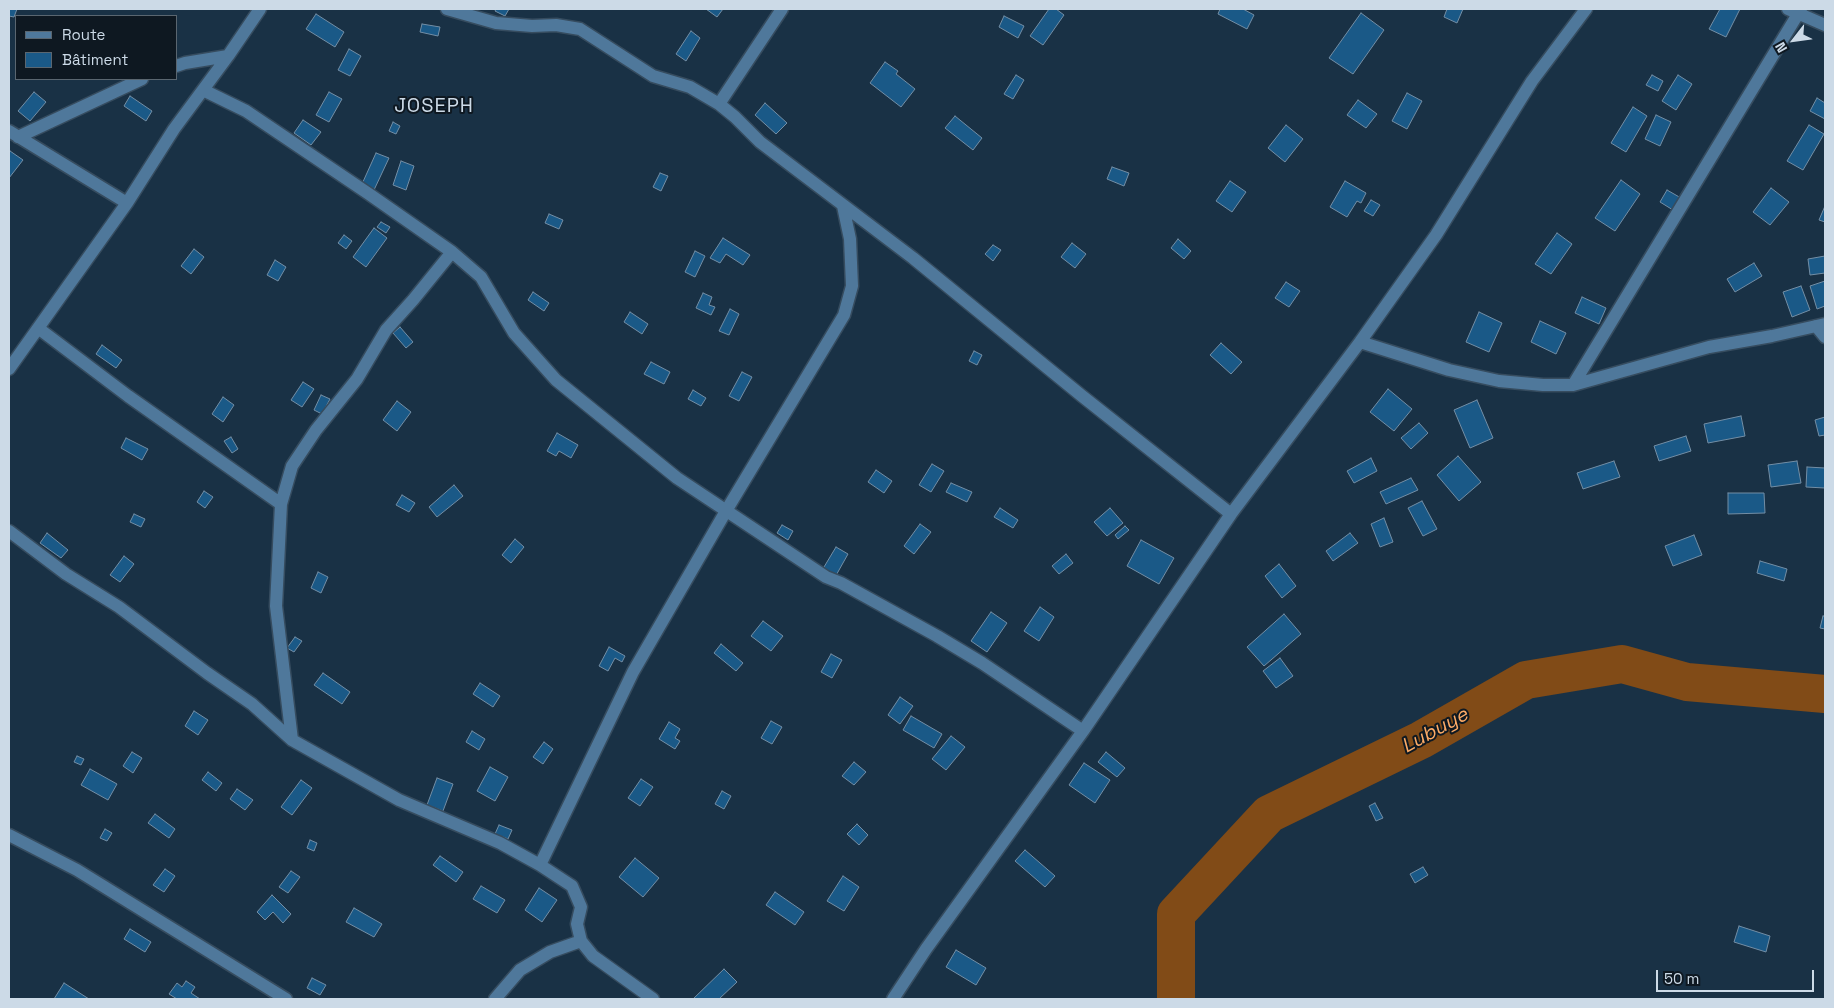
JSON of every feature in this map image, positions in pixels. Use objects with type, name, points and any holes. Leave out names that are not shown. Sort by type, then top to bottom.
[{"type":"street","points":[[9,369],[128,203],[174,129],[260,9]]},
{"type":"street","points":[[447,9],[496,23],[532,26],[556,25],[580,29],[653,76],[690,88],[719,104],[760,142],[914,258],[1090,403],[1231,514]]},
{"type":"street","points":[[719,104],[782,9]]},
{"type":"street","points":[[892,999],[1084,731],[1231,514],[1360,342],[1436,235],[1532,81],[1586,9]]},
{"type":"street","points":[[1573,385],[1795,10],[1825,25]]},
{"type":"street","points":[[178,65],[228,56]]},
{"type":"street","points":[[13,134],[140,80]]},
{"type":"street","points":[[203,90],[246,111],[452,252],[481,277],[514,333],[556,380],[677,478],[826,577],[841,583],[938,636],[1084,731]]},
{"type":"street","points":[[13,134],[128,203]]},
{"type":"street","points":[[540,865],[633,672],[726,511],[844,315],[852,286],[850,239],[844,206]]},
{"type":"street","points":[[292,740],[276,606],[282,504],[292,466],[357,379],[386,330],[452,252]]},
{"type":"street","points":[[1360,342],[1449,370],[1499,382],[1573,385],[1709,347],[1821,325],[1825,337]]},
{"type":"street","points":[[38,328],[128,396],[282,504]]},
{"type":"street","points":[[9,531],[66,574],[119,608],[252,704],[292,740],[399,800],[500,843],[540,865],[572,886],[581,907],[577,924],[581,941],[593,956],[653,999]]},
{"type":"street","points":[[9,834],[77,870],[286,999]]},
{"type":"street","points":[[495,999],[520,970],[550,952],[581,941]]},
{"type":"building","points":[[9,9],[17,9],[14,17],[9,16]]},
{"type":"building","points":[[496,9],[509,9],[505,16],[495,11]]},
{"type":"building","points":[[706,9],[723,9],[717,17]]},
{"type":"building","points":[[1049,9],[1056,9],[1064,15],[1043,45],[1030,36]]},
{"type":"building","points":[[1220,9],[1243,9],[1254,15],[1247,29],[1218,14]]},
{"type":"building","points":[[1447,9],[1463,9],[1457,23],[1444,17]]},
{"type":"building","points":[[1720,9],[1740,9],[1726,37],[1709,29]]},
{"type":"building","points":[[1361,13],[1384,30],[1353,74],[1329,58]]},
{"type":"building","points":[[316,14],[344,32],[335,47],[306,29]]},
{"type":"building","points":[[1004,16],[1024,26],[1018,38],[999,27]]},
{"type":"building","points":[[422,24],[440,27],[438,36],[420,32]]},
{"type":"building","points":[[691,31],[700,38],[686,61],[676,54]]},
{"type":"building","points":[[349,49],[361,56],[350,76],[338,70]]},
{"type":"building","points":[[885,62],[898,71],[896,74],[915,89],[901,107],[870,83]]},
{"type":"building","points":[[1016,75],[1024,80],[1013,99],[1004,94]]},
{"type":"building","points":[[1652,75],[1663,81],[1658,91],[1646,85]]},
{"type":"building","points":[[1678,75],[1692,84],[1676,110],[1662,101]]},
{"type":"building","points":[[34,92],[46,102],[30,121],[18,111]]},
{"type":"building","points":[[329,92],[342,99],[329,122],[316,115]]},
{"type":"building","points":[[1407,93],[1422,101],[1407,129],[1392,121]]},
{"type":"building","points":[[130,96],[152,111],[146,121],[124,106]]},
{"type":"building","points":[[1817,98],[1825,103],[1825,119],[1810,111]]},
{"type":"building","points":[[1358,100],[1377,114],[1366,128],[1347,115]]},
{"type":"building","points":[[765,103],[787,123],[776,134],[755,115]]},
{"type":"building","points":[[1633,107],[1647,116],[1626,152],[1611,143]]},
{"type":"building","points":[[1656,115],[1671,122],[1660,146],[1645,139]]},
{"type":"building","points":[[955,116],[982,138],[973,150],[945,128]]},
{"type":"building","points":[[303,120],[321,132],[311,145],[294,133]]},
{"type":"building","points":[[393,122],[400,126],[396,134],[389,131]]},
{"type":"building","points":[[1286,125],[1303,139],[1285,162],[1268,148]]},
{"type":"building","points":[[1809,125],[1824,134],[1803,170],[1787,161]]},
{"type":"building","points":[[10,151],[23,160],[9,178],[9,153]]},
{"type":"building","points":[[376,153],[389,158],[374,190],[362,184]]},
{"type":"building","points":[[401,161],[414,166],[406,190],[393,185]]},
{"type":"building","points":[[1112,167],[1129,173],[1124,186],[1107,179]]},
{"type":"building","points":[[660,173],[668,176],[661,191],[653,187]]},
{"type":"building","points":[[1621,180],[1640,194],[1615,231],[1595,218]]},
{"type":"building","points":[[1230,181],[1246,192],[1232,212],[1216,201]]},
{"type":"building","points":[[1345,181],[1366,193],[1361,203],[1357,201],[1347,217],[1330,207]]},
{"type":"building","points":[[1771,188],[1789,202],[1770,225],[1753,212]]},
{"type":"building","points":[[1667,190],[1681,198],[1673,210],[1660,202]]},
{"type":"building","points":[[1371,200],[1380,205],[1373,216],[1364,211]]},
{"type":"building","points":[[1825,206],[1825,222],[1819,220]]},
{"type":"building","points":[[549,214],[563,220],[559,229],[545,223]]},
{"type":"building","points":[[381,222],[390,227],[386,233],[377,227]]},
{"type":"building","points":[[374,228],[387,238],[366,267],[353,257]]},
{"type":"building","points":[[1557,233],[1572,244],[1551,274],[1535,264]]},
{"type":"building","points":[[344,235],[352,241],[346,249],[338,243]]},
{"type":"building","points":[[723,238],[750,255],[743,265],[726,254],[720,263],[710,258]]},
{"type":"building","points":[[1178,239],[1191,251],[1184,259],[1171,248]]},
{"type":"building","points":[[1072,243],[1086,254],[1075,268],[1061,257]]},
{"type":"building","points":[[993,245],[1001,250],[993,261],[985,254]]},
{"type":"building","points":[[194,249],[204,257],[191,274],[181,266]]},
{"type":"building","points":[[695,251],[705,256],[695,277],[685,272]]},
{"type":"building","points":[[1825,256],[1825,273],[1810,275],[1808,259]]},
{"type":"building","points":[[275,260],[286,267],[278,281],[267,275]]},
{"type":"building","points":[[1754,263],[1762,276],[1735,292],[1727,279]]},
{"type":"building","points":[[1825,281],[1825,306],[1817,309],[1810,286]]},
{"type":"building","points":[[1286,282],[1300,291],[1289,307],[1275,298]]},
{"type":"building","points":[[1801,286],[1810,310],[1792,317],[1783,292]]},
{"type":"building","points":[[533,292],[549,303],[544,311],[528,300]]},
{"type":"building","points":[[703,293],[712,297],[709,305],[715,307],[711,315],[696,308]]},
{"type":"building","points":[[1582,297],[1606,308],[1599,324],[1575,313]]},
{"type":"building","points":[[730,309],[739,314],[729,335],[719,331]]},
{"type":"building","points":[[630,312],[648,324],[642,334],[624,322]]},
{"type":"building","points":[[1479,312],[1502,323],[1489,352],[1466,342]]},
{"type":"building","points":[[1540,321],[1566,333],[1556,354],[1531,342]]},
{"type":"building","points":[[400,327],[413,342],[406,348],[393,333]]},
{"type":"building","points":[[1221,343],[1242,362],[1231,374],[1210,355]]},
{"type":"building","points":[[102,345],[122,360],[116,368],[96,354]]},
{"type":"building","points":[[974,351],[982,355],[977,365],[969,361]]},
{"type":"building","points":[[651,362],[670,372],[664,384],[644,374]]},
{"type":"building","points":[[742,372],[752,377],[739,401],[729,396]]},
{"type":"building","points":[[303,382],[314,389],[302,407],[291,400]]},
{"type":"building","points":[[1388,389],[1412,409],[1394,431],[1370,412]]},
{"type":"building","points":[[693,390],[706,398],[701,406],[688,399]]},
{"type":"building","points":[[321,395],[330,399],[322,414],[314,410]]},
{"type":"building","points":[[223,397],[234,405],[223,422],[212,414]]},
{"type":"building","points":[[1477,400],[1493,438],[1470,448],[1454,410]]},
{"type":"building","points":[[397,401],[411,412],[397,431],[383,420]]},
{"type":"building","points":[[1741,416],[1745,436],[1708,443],[1704,424]]},
{"type":"building","points":[[1825,417],[1825,435],[1819,436],[1815,420]]},
{"type":"building","points":[[1419,423],[1428,433],[1411,449],[1401,438]]},
{"type":"building","points":[[557,433],[578,445],[571,458],[559,451],[556,456],[547,451]]},
{"type":"building","points":[[1686,436],[1691,451],[1659,461],[1654,446]]},
{"type":"building","points":[[231,437],[238,449],[232,453],[224,441]]},
{"type":"building","points":[[126,438],[148,449],[142,460],[121,448]]},
{"type":"building","points":[[1458,456],[1481,482],[1459,501],[1437,475]]},
{"type":"building","points":[[1371,458],[1377,471],[1354,483],[1347,471]]},
{"type":"building","points":[[1614,461],[1620,477],[1583,489],[1577,473]]},
{"type":"building","points":[[1797,461],[1801,483],[1771,487],[1768,465]]},
{"type":"building","points":[[932,464],[944,471],[931,492],[919,485]]},
{"type":"building","points":[[1807,467],[1825,468],[1825,488],[1806,487]]},
{"type":"building","points":[[876,470],[892,481],[884,493],[868,482]]},
{"type":"building","points":[[1411,478],[1418,490],[1386,504],[1380,492]]},
{"type":"building","points":[[951,483],[972,492],[967,502],[946,492]]},
{"type":"building","points":[[454,485],[463,496],[437,517],[429,507]]},
{"type":"building","points":[[204,491],[213,497],[205,508],[197,502]]},
{"type":"building","points":[[1728,493],[1764,493],[1765,513],[1728,514]]},
{"type":"building","points":[[402,495],[415,503],[409,512],[396,505]]},
{"type":"building","points":[[1422,501],[1437,529],[1423,536],[1408,508]]},
{"type":"building","points":[[1000,508],[1018,520],[1013,528],[994,517]]},
{"type":"building","points":[[1110,508],[1123,523],[1107,536],[1094,522]]},
{"type":"building","points":[[134,514],[145,519],[141,527],[130,522]]},
{"type":"building","points":[[1384,518],[1393,542],[1380,547],[1371,524]]},
{"type":"building","points":[[920,524],[931,532],[914,554],[904,546]]},
{"type":"building","points":[[782,525],[793,531],[788,540],[777,533]]},
{"type":"building","points":[[1125,526],[1129,530],[1118,539],[1115,535]]},
{"type":"building","points":[[47,533],[68,550],[61,558],[40,543]]},
{"type":"building","points":[[1350,533],[1358,543],[1333,561],[1326,551]]},
{"type":"building","points":[[1694,535],[1702,555],[1673,566],[1665,546]]},
{"type":"building","points":[[515,539],[524,547],[511,563],[502,555]]},
{"type":"building","points":[[1141,540],[1174,558],[1159,584],[1127,566]]},
{"type":"building","points":[[836,547],[848,554],[834,579],[821,572]]},
{"type":"building","points":[[1066,554],[1073,563],[1059,574],[1052,566]]},
{"type":"building","points":[[124,556],[134,564],[120,582],[110,575]]},
{"type":"building","points":[[1760,561],[1787,569],[1784,581],[1757,573]]},
{"type":"building","points":[[1279,564],[1296,586],[1282,598],[1265,576]]},
{"type":"building","points":[[318,572],[328,577],[321,593],[311,588]]},
{"type":"building","points":[[1040,607],[1054,617],[1039,641],[1024,631]]},
{"type":"building","points":[[991,612],[1007,623],[987,652],[971,641]]},
{"type":"building","points":[[1284,614],[1301,634],[1264,666],[1247,647]]},
{"type":"building","points":[[1823,616],[1825,616],[1825,629],[1820,628]]},
{"type":"building","points":[[763,621],[783,636],[771,651],[751,636]]},
{"type":"building","points":[[295,637],[302,641],[294,652],[287,648]]},
{"type":"building","points":[[721,644],[743,663],[736,671],[714,653]]},
{"type":"building","points":[[609,647],[625,656],[622,662],[615,658],[608,671],[599,666]]},
{"type":"building","points":[[831,654],[842,660],[832,678],[821,672]]},
{"type":"building","points":[[1280,658],[1293,676],[1276,688],[1263,671]]},
{"type":"building","points":[[323,673],[350,692],[342,704],[314,685]]},
{"type":"building","points":[[480,683],[500,696],[493,707],[473,694]]},
{"type":"building","points":[[900,697],[913,706],[900,724],[888,715]]},
{"type":"building","points":[[194,711],[208,720],[198,735],[185,726]]},
{"type":"building","points":[[911,716],[942,734],[934,748],[903,730]]},
{"type":"building","points":[[771,721],[782,727],[772,744],[761,738]]},
{"type":"building","points":[[669,722],[680,729],[675,738],[680,741],[675,749],[659,739]]},
{"type":"building","points":[[472,731],[485,739],[479,750],[466,742]]},
{"type":"building","points":[[951,736],[965,747],[946,770],[932,759]]},
{"type":"building","points":[[544,742],[553,749],[543,764],[533,757]]},
{"type":"building","points":[[132,752],[142,758],[133,773],[123,766]]},
{"type":"building","points":[[1106,752],[1125,768],[1117,777],[1098,762]]},
{"type":"building","points":[[77,756],[84,759],[81,765],[74,762]]},
{"type":"building","points":[[854,762],[866,772],[854,785],[842,776]]},
{"type":"building","points":[[1084,763],[1110,780],[1095,803],[1069,785]]},
{"type":"building","points":[[490,767],[508,777],[495,801],[477,791]]},
{"type":"building","points":[[90,769],[117,784],[108,800],[81,785]]},
{"type":"building","points":[[208,772],[222,783],[216,791],[202,780]]},
{"type":"building","points":[[437,778],[453,784],[443,811],[427,805]]},
{"type":"building","points":[[641,779],[653,787],[640,806],[628,798]]},
{"type":"building","points":[[301,780],[312,788],[292,815],[281,807]]},
{"type":"building","points":[[237,789],[253,800],[245,810],[230,799]]},
{"type":"building","points":[[722,791],[731,796],[724,809],[715,804]]},
{"type":"building","points":[[1375,803],[1383,818],[1376,821],[1369,806]]},
{"type":"building","points":[[155,814],[175,829],[169,838],[148,823]]},
{"type":"building","points":[[857,824],[868,835],[859,845],[847,834]]},
{"type":"building","points":[[499,825],[512,830],[508,839],[495,834]]},
{"type":"building","points":[[105,829],[112,833],[107,841],[100,838]]},
{"type":"building","points":[[310,840],[317,843],[314,851],[307,848]]},
{"type":"building","points":[[1025,850],[1055,876],[1045,887],[1015,861]]},
{"type":"building","points":[[440,856],[463,872],[456,882],[433,865]]},
{"type":"building","points":[[635,858],[659,878],[643,897],[619,877]]},
{"type":"building","points":[[1423,867],[1428,875],[1415,883],[1410,874]]},
{"type":"building","points":[[165,869],[175,876],[164,892],[153,885]]},
{"type":"building","points":[[291,871],[300,877],[288,893],[279,887]]},
{"type":"building","points":[[843,876],[859,887],[844,911],[827,901]]},
{"type":"building","points":[[481,886],[505,900],[497,913],[473,899]]},
{"type":"building","points":[[539,888],[557,900],[542,922],[525,910]]},
{"type":"building","points":[[775,892],[804,912],[795,925],[766,905]]},
{"type":"building","points":[[272,895],[291,914],[283,923],[273,912],[265,920],[257,912]]},
{"type":"building","points":[[354,908],[382,924],[374,937],[346,922]]},
{"type":"building","points":[[1739,926],[1770,936],[1766,952],[1734,942]]},
{"type":"building","points":[[130,929],[151,942],[145,952],[124,939]]},
{"type":"building","points":[[956,950],[986,968],[976,985],[946,967]]},
{"type":"building","points":[[724,969],[737,982],[719,999],[693,999]]},
{"type":"building","points":[[312,978],[326,985],[320,995],[307,988]]},
{"type":"building","points":[[186,981],[195,987],[191,993],[200,999],[177,999],[169,994],[177,983],[182,987]]},
{"type":"building","points":[[64,983],[89,999],[54,999]]},
{"type":"waterway","name":"Lubuye","points":[[1176,999],[1176,914],[1269,814],[1421,740],[1526,680],[1622,664],[1687,682],[1825,694]]},
{"type":"district","name":"JOSEPH","points":[[434,107]]}]
